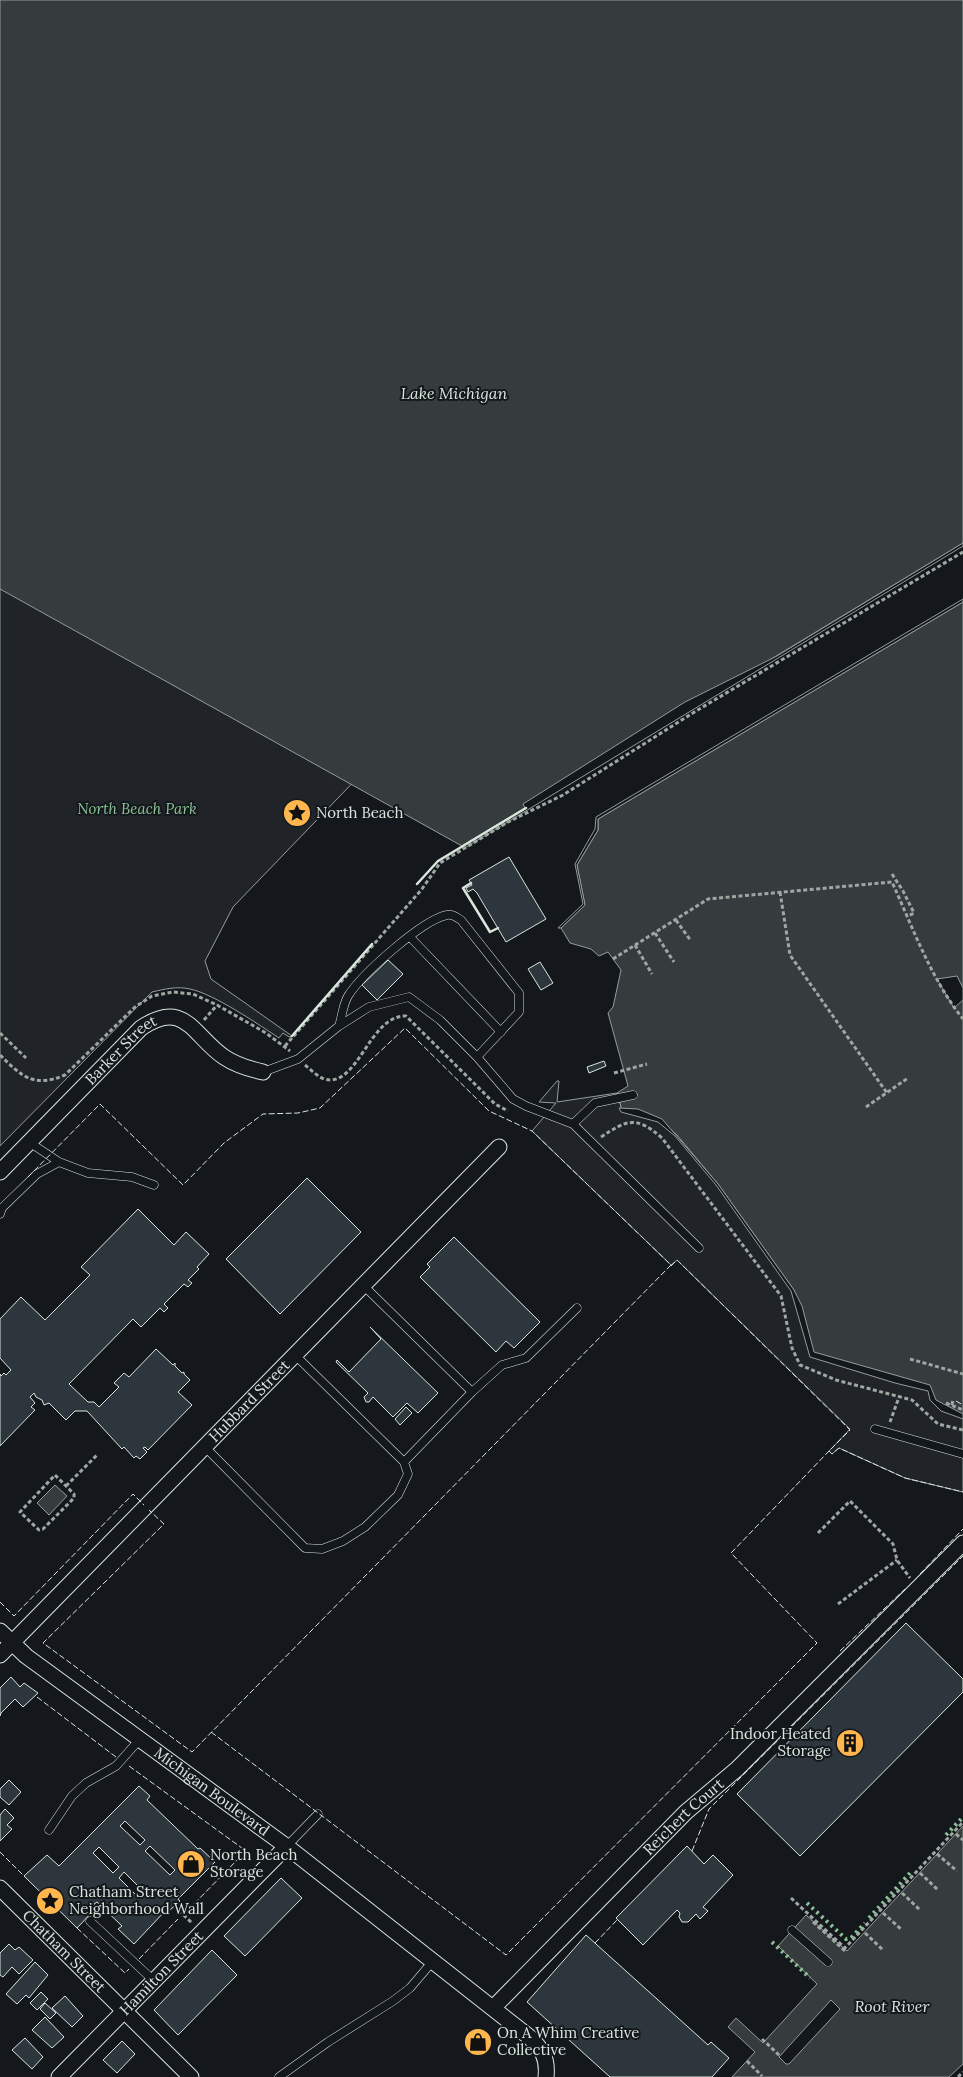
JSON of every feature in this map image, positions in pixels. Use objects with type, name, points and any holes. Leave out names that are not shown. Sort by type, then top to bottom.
[{"type":"street","name":"Barker Street","points":[[0,1172],[141,1028],[155,1018],[166,1016],[180,1019],[223,1057],[246,1068],[263,1072]]},
{"type":"street","name":"Hubbard Street","points":[[0,1655],[499,1147]]},
{"type":"street","name":"Reichert Court","points":[[492,2008],[686,1812],[737,1769],[963,1544]]},
{"type":"street","name":"Michigan Boulevard","points":[[0,1631],[26,1656],[286,1847],[538,2045],[544,2054],[547,2067],[546,2077]]},
{"type":"street","name":"Hamilton Street","points":[[59,2077],[286,1847]]},
{"type":"street","name":"Chatham Street","points":[[0,1888],[191,2077]]},
{"type":"lane","points":[[339,1026],[348,997],[392,950],[436,918],[449,915],[461,920],[519,993],[518,1012],[477,1057]]},
{"type":"lane","points":[[410,937],[501,1032]]},
{"type":"lane","points":[[263,1072],[298,1059],[339,1026],[369,1007],[409,997],[440,1020],[477,1057],[513,1099],[526,1106],[574,1124],[699,1248]]},
{"type":"lane","points":[[574,1124],[595,1103],[633,1095]]},
{"type":"lane","points":[[29,1142],[59,1162],[88,1173],[132,1176],[154,1184]]},
{"type":"lane","points":[[0,1218],[2,1208],[37,1174],[59,1162]]},
{"type":"lane","points":[[363,1285],[472,1392]]},
{"type":"lane","points":[[404,1462],[472,1392],[502,1365],[526,1358],[577,1308]]},
{"type":"lane","points":[[205,1447],[306,1548],[322,1549],[343,1541],[365,1527],[398,1495],[408,1474],[404,1462],[295,1355]]},
{"type":"lane","points":[[875,1429],[963,1454]]},
{"type":"lane","points":[[48,1830],[72,1796],[86,1783],[116,1766],[140,1739]]},
{"type":"lane","points":[[286,1847],[318,1814]]},
{"type":"lane","points":[[90,1921],[154,1981]]},
{"type":"lane","points":[[792,1930],[828,1962]]},
{"type":"lane","points":[[279,2077],[328,2042],[393,2001],[410,1988],[433,1961]]},
{"type":"path","points":[[285,1046],[422,889],[440,863],[508,822],[563,795],[696,711],[963,552]]},
{"type":"path","points":[[892,874],[903,890],[914,913],[908,916]]},
{"type":"path","points":[[613,959],[708,899],[892,882],[937,979],[954,1008],[963,1019]]},
{"type":"path","points":[[780,892],[790,955],[887,1093]]},
{"type":"path","points":[[676,920],[691,942]]},
{"type":"path","points":[[655,933],[674,962]]},
{"type":"path","points":[[635,945],[652,974]]},
{"type":"path","points":[[0,1033],[26,1058]]},
{"type":"path","points":[[614,1073],[647,1064]]},
{"type":"path","points":[[866,1107],[908,1078]]},
{"type":"path","points":[[910,1359],[963,1374]]},
{"type":"path","points":[[886,1432],[899,1397]]},
{"type":"path","points":[[952,1406],[953,1399]]},
{"type":"path","points":[[946,1403],[963,1410]]},
{"type":"path","points":[[66,1486],[97,1455]]},
{"type":"path","points":[[55,1476],[66,1486],[74,1494],[74,1498],[43,1529],[39,1530],[20,1512],[55,1476]]},
{"type":"path","points":[[818,1533],[850,1501],[894,1544],[897,1560],[919,1588]]},
{"type":"path","points":[[838,1604],[897,1560]]},
{"type":"path","points":[[791,1898],[845,1948],[963,1822]]},
{"type":"path","points":[[956,1834],[963,1840]]},
{"type":"path","points":[[937,1854],[957,1871]]},
{"type":"path","points":[[920,1873],[938,1890]]},
{"type":"path","points":[[902,1893],[920,1910]]},
{"type":"path","points":[[174,1906],[180,1912]]},
{"type":"path","points":[[883,1913],[902,1930]]},
{"type":"path","points":[[813,1922],[845,1952]]},
{"type":"path","points":[[866,1933],[883,1950]]},
{"type":"path","points":[[762,2039],[780,2056]]},
{"type":"path","points":[[747,2062],[762,2076]]},
{"type":"path","points":[[958,2077],[963,2072]]},
{"type":"green space","name":"North Beach Park","points":[[0,574],[365,770],[233,907],[205,961],[211,979],[292,1036],[289,1037],[283,1033],[279,1038],[236,1010],[200,992],[180,988],[152,992],[0,1146]]},
{"type":"green space","points":[[559,1081],[557,1102],[617,1093],[622,1110],[659,1120],[930,1389],[963,1417],[963,1492],[905,1478],[839,1448],[832,1454],[829,1451],[850,1429],[677,1260],[671,1265],[532,1131],[556,1103],[539,1102]]},
{"type":"water","name":"Lake Michigan","points":[[0,0],[963,0],[963,543],[462,846],[0,589]]},
{"type":"water","points":[[963,602],[963,1417],[942,1408],[935,1400],[930,1389],[812,1356],[794,1290],[718,1184],[677,1135],[659,1120],[622,1110],[617,1093],[628,1086],[608,1013],[613,1007],[621,970],[608,952],[599,956],[591,949],[570,943],[561,928],[585,905],[577,865],[598,830],[598,819]]},
{"type":"water","points":[[55,1485],[67,1496],[49,1515],[37,1503]]},
{"type":"water","name":"Root River","points":[[963,1826],[963,2064],[949,2077],[732,2077],[755,2052],[728,2027],[736,2018],[763,2043],[817,1984],[778,1946],[806,1915],[847,1951]]},
{"type":"pier","points":[[963,543],[963,546],[463,849],[462,846],[525,808],[523,804],[685,702],[777,656]]},
{"type":"pier","points":[[963,599],[963,602],[598,819],[598,830],[577,865],[585,905],[561,928],[558,928],[583,904],[575,864],[595,829],[596,817]]},
{"type":"pier","points":[[957,976],[963,988],[963,1000],[954,1008],[937,979]]},
{"type":"pier","points":[[619,1108],[638,1109],[662,1119],[718,1184],[794,1290],[802,1306],[814,1352],[930,1385],[936,1400],[963,1414],[963,1419],[941,1411],[930,1400],[928,1391],[810,1357],[791,1291],[716,1185],[675,1136],[658,1122],[621,1112]]},
{"type":"pier","points":[[831,2000],[840,2009],[789,2064],[786,2064],[779,2057]]},
{"type":"building","points":[[509,857],[546,919],[506,942],[477,893],[473,889],[468,892],[466,888],[472,885],[469,880]]},
{"type":"building","points":[[388,960],[403,974],[377,1000],[362,985]]},
{"type":"building","points":[[540,962],[553,983],[541,990],[528,969]]},
{"type":"building","points":[[604,1061],[606,1066],[589,1073],[587,1067]]},
{"type":"building","points":[[307,1178],[361,1232],[280,1314],[226,1259]]},
{"type":"building","points":[[138,1209],[174,1245],[186,1232],[209,1254],[197,1267],[199,1269],[188,1280],[192,1283],[188,1287],[184,1284],[164,1304],[168,1308],[164,1312],[160,1308],[141,1327],[133,1319],[69,1384],[88,1402],[94,1402],[99,1407],[119,1387],[114,1383],[124,1373],[129,1377],[156,1349],[173,1365],[175,1363],[175,1366],[182,1373],[184,1372],[190,1380],[178,1392],[192,1405],[148,1450],[145,1447],[143,1448],[147,1452],[140,1459],[136,1456],[134,1458],[124,1447],[122,1449],[87,1411],[75,1411],[66,1420],[49,1403],[44,1405],[42,1400],[36,1397],[34,1393],[30,1397],[35,1403],[31,1407],[35,1410],[0,1446],[0,1374],[1,1376],[4,1373],[6,1375],[11,1370],[0,1358],[0,1319],[21,1297],[45,1320],[90,1275],[81,1267]]},
{"type":"building","points":[[454,1237],[540,1322],[514,1348],[506,1341],[496,1352],[420,1277],[430,1267],[427,1264]]},
{"type":"building","points":[[370,1327],[438,1393],[418,1413],[407,1403],[393,1417],[373,1397],[369,1402],[366,1402],[364,1397],[368,1393],[336,1362],[337,1360],[349,1372],[381,1339]]},
{"type":"building","points":[[406,1407],[412,1413],[400,1425],[395,1419]]},
{"type":"building","name":"Indoor Heated Storage","points":[[906,1623],[963,1679],[963,1692],[800,1856],[737,1794]]},
{"type":"building","points":[[11,1677],[20,1687],[24,1683],[38,1693],[23,1707],[15,1699],[0,1716],[0,1688]]},
{"type":"building","points":[[9,1780],[21,1792],[9,1805],[0,1797],[0,1789]]},
{"type":"building","name":"North Beach Storage","points":[[139,1786],[150,1796],[147,1800],[198,1849],[200,1848],[215,1862],[178,1899],[180,1901],[169,1911],[167,1909],[134,1944],[118,1929],[122,1926],[97,1902],[94,1904],[97,1907],[77,1928],[24,1876],[47,1855],[59,1866]],"holes":[[[125,1821],[145,1840],[140,1845],[120,1826]],[[150,1846],[175,1870],[170,1875],[145,1851]],[[99,1847],[119,1867],[113,1873],[93,1853]],[[124,1872],[142,1890],[136,1895],[119,1878]]]},
{"type":"building","points":[[5,1809],[14,1818],[7,1825],[12,1829],[0,1841],[0,1815]]},
{"type":"building","points":[[687,1846],[704,1864],[713,1855],[733,1875],[703,1907],[708,1911],[700,1919],[696,1914],[688,1922],[682,1922],[679,1917],[680,1913],[677,1910],[643,1945],[616,1918]]},
{"type":"building","points":[[281,1878],[302,1898],[245,1956],[224,1936]]},
{"type":"building","points":[[586,1935],[708,2045],[711,2042],[729,2058],[712,2077],[610,2077],[527,2002]]},
{"type":"building","points":[[9,1944],[15,1950],[19,1947],[33,1960],[19,1974],[12,1967],[3,1977],[0,1975],[0,1953]]},
{"type":"building","points":[[212,1950],[237,1975],[178,2035],[154,2010]]},
{"type":"building","points":[[35,1962],[48,1975],[29,1998],[26,1995],[17,2004],[6,1994]]},
{"type":"building","points":[[41,1992],[48,1999],[37,2010],[30,2003]]},
{"type":"building","points":[[65,1996],[83,2016],[72,2027],[52,2008]]},
{"type":"building","points":[[45,2003],[56,2013],[50,2019],[40,2009]]},
{"type":"building","points":[[45,2017],[64,2037],[52,2048],[32,2030]]},
{"type":"building","points":[[25,2038],[43,2057],[32,2069],[12,2050]]},
{"type":"building","points":[[122,2041],[135,2054],[117,2073],[103,2060]]},
{"type":"hedge","points":[[946,1835],[963,1817]]},
{"type":"hedge","points":[[869,1918],[910,1873]]},
{"type":"hedge","points":[[807,1903],[846,1939],[851,1938],[865,1923]]},
{"type":"hedge","points":[[772,1942],[810,1978]]},
{"type":"fence","points":[[28,1177],[100,1104],[183,1185],[224,1143],[263,1114],[298,1113],[320,1108],[405,1028],[489,1111],[532,1131],[671,1265],[192,1752],[43,1643],[164,1524],[149,1510]]},
{"type":"fence","points":[[671,1266],[677,1260],[850,1430],[829,1451],[832,1454],[839,1448],[905,1478],[963,1492]]},
{"type":"fence","points":[[956,1401],[963,1405]]},
{"type":"fence","points":[[211,1732],[506,1955],[817,1643],[731,1553],[829,1451]]},
{"type":"fence","points":[[0,1602],[14,1616],[133,1494],[144,1505]]},
{"type":"fence","points":[[920,1574],[963,1529]]},
{"type":"fence","points":[[692,1851],[709,1809],[963,1556]]},
{"type":"fence","points":[[840,1651],[905,1589]]},
{"type":"fence","points":[[37,1697],[116,1757]]},
{"type":"fence","points":[[129,1766],[246,1851],[189,1909]]},
{"type":"fence","points":[[0,1852],[24,1876]]},
{"type":"fence","points":[[139,1959],[178,1919]]},
{"type":"fence","points":[[595,1943],[618,1919]]},
{"type":"fence","points":[[77,1928],[125,1973],[129,1969]]},
{"type":"wall","points":[[417,884],[438,861],[526,808]]},
{"type":"wall","points":[[471,883],[463,888],[490,932],[498,928]]},
{"type":"wall","points":[[292,1036],[372,944]]},
{"type":"place","name":"North Beach","points":[[297,813]]},
{"type":"place","name":"Indoor Heated Storage","points":[[850,1743]]},
{"type":"place","name":"North Beach Storage","points":[[191,1864]]},
{"type":"place","name":"Chatham Street Neighborhood Wall","points":[[50,1901]]},
{"type":"place","name":"On A Whim Creative Collective","points":[[478,2042]]}]
